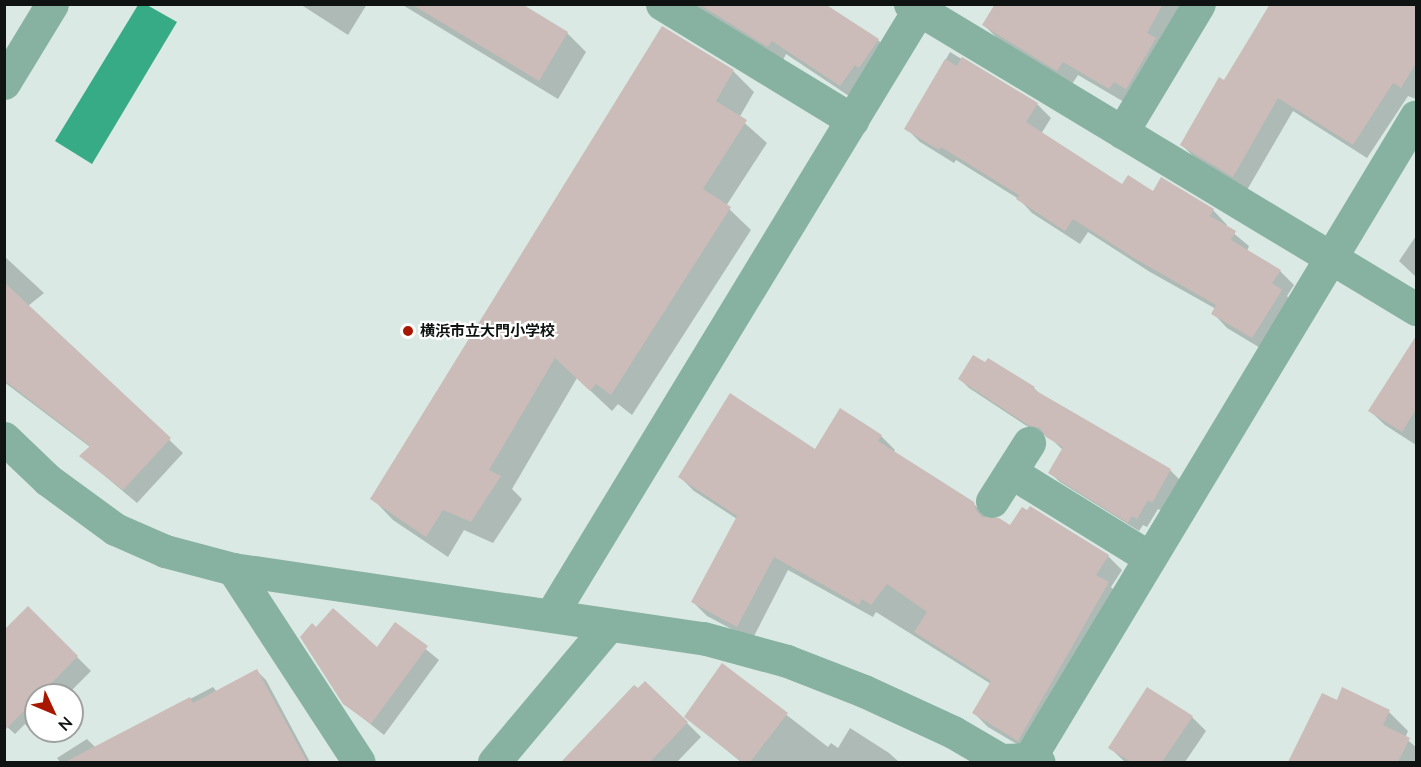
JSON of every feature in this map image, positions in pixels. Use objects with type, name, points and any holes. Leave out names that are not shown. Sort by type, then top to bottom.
[{"type":"street","points":[[4,83],[52,4]]},
{"type":"street","points":[[662,4],[852,120]]},
{"type":"street","points":[[1122,132],[1199,4]]},
{"type":"street","points":[[551,615],[852,120],[917,6],[1416,309]]},
{"type":"street","points":[[4,438],[48,480],[115,529],[165,551],[233,569],[551,615],[608,626],[703,638],[787,661],[864,691],[1017,761],[1150,558],[1416,116]]},
{"type":"street","points":[[992,501],[1029,444]]},
{"type":"street","points":[[1011,472],[1150,558]]},
{"type":"street","points":[[233,569],[359,762]]},
{"type":"street","points":[[494,762],[608,626]]},
{"type":"shaded area","points":[[138,5],[147,5],[177,22],[92,164],[55,141]]},
{"type":"building","points":[[411,4],[522,4],[568,32],[539,81]]},
{"type":"building","points":[[699,4],[825,4],[879,39],[859,68],[855,65],[840,86],[772,41],[768,47]]},
{"type":"building","points":[[995,4],[1163,4],[1147,33],[1156,38],[1126,89],[1114,82],[1109,89],[1063,62],[1057,71],[982,25]]},
{"type":"building","points":[[1270,4],[1416,4],[1416,63],[1401,88],[1393,83],[1353,145],[1278,98],[1233,177],[1180,145],[1219,77],[1224,80]]},
{"type":"building","points":[[662,26],[734,70],[716,101],[747,120],[703,189],[731,207],[611,395],[596,384],[590,391],[555,358],[489,470],[501,476],[471,522],[443,510],[426,537],[370,499]]},
{"type":"building","points":[[962,57],[1038,103],[1026,122],[1122,184],[1128,175],[1153,191],[1161,177],[1214,209],[1210,216],[1236,231],[1231,240],[1281,270],[1272,283],[1282,290],[1252,338],[1211,314],[1216,305],[1134,258],[1073,219],[1065,231],[1016,199],[1019,195],[941,147],[939,150],[904,129],[945,59],[957,66]]},
{"type":"building","points":[[4,282],[171,438],[123,490],[79,456],[90,446],[4,380]]},
{"type":"building","points":[[1416,336],[1416,409],[1402,432],[1368,411]]},
{"type":"building","points":[[973,355],[985,362],[988,358],[1035,387],[1033,389],[1171,469],[1152,503],[1148,500],[1137,519],[1132,516],[1128,523],[1048,473],[1063,447],[1046,437],[1040,428],[1028,425],[958,379]]},
{"type":"building","points":[[730,393],[815,449],[840,408],[882,435],[878,441],[974,502],[976,510],[982,517],[999,518],[1010,525],[1022,507],[1027,510],[1030,506],[1109,555],[1096,575],[1109,582],[1018,741],[972,713],[991,681],[914,632],[927,612],[887,584],[871,605],[862,599],[859,605],[774,557],[737,627],[691,602],[737,516],[678,477]]},
{"type":"building","points":[[28,606],[78,656],[52,683],[24,683],[24,711],[4,731],[4,630]]},
{"type":"building","points":[[333,608],[377,647],[395,622],[428,646],[371,724],[343,704],[300,637],[312,623],[316,627]]},
{"type":"building","points":[[722,663],[788,713],[750,762],[742,762],[684,717]]},
{"type":"building","points":[[257,669],[307,762],[65,762],[190,697],[193,703]]},
{"type":"building","points":[[645,681],[688,722],[650,762],[561,762],[634,685],[638,688]]},
{"type":"building","points":[[1147,687],[1193,716],[1162,762],[1131,762],[1108,748]]},
{"type":"building","points":[[1342,687],[1390,710],[1383,725],[1410,738],[1398,762],[1288,762],[1322,693],[1337,700]]},
{"type":"place","name":"横浜市立大門小学校","points":[[408,331]]}]
